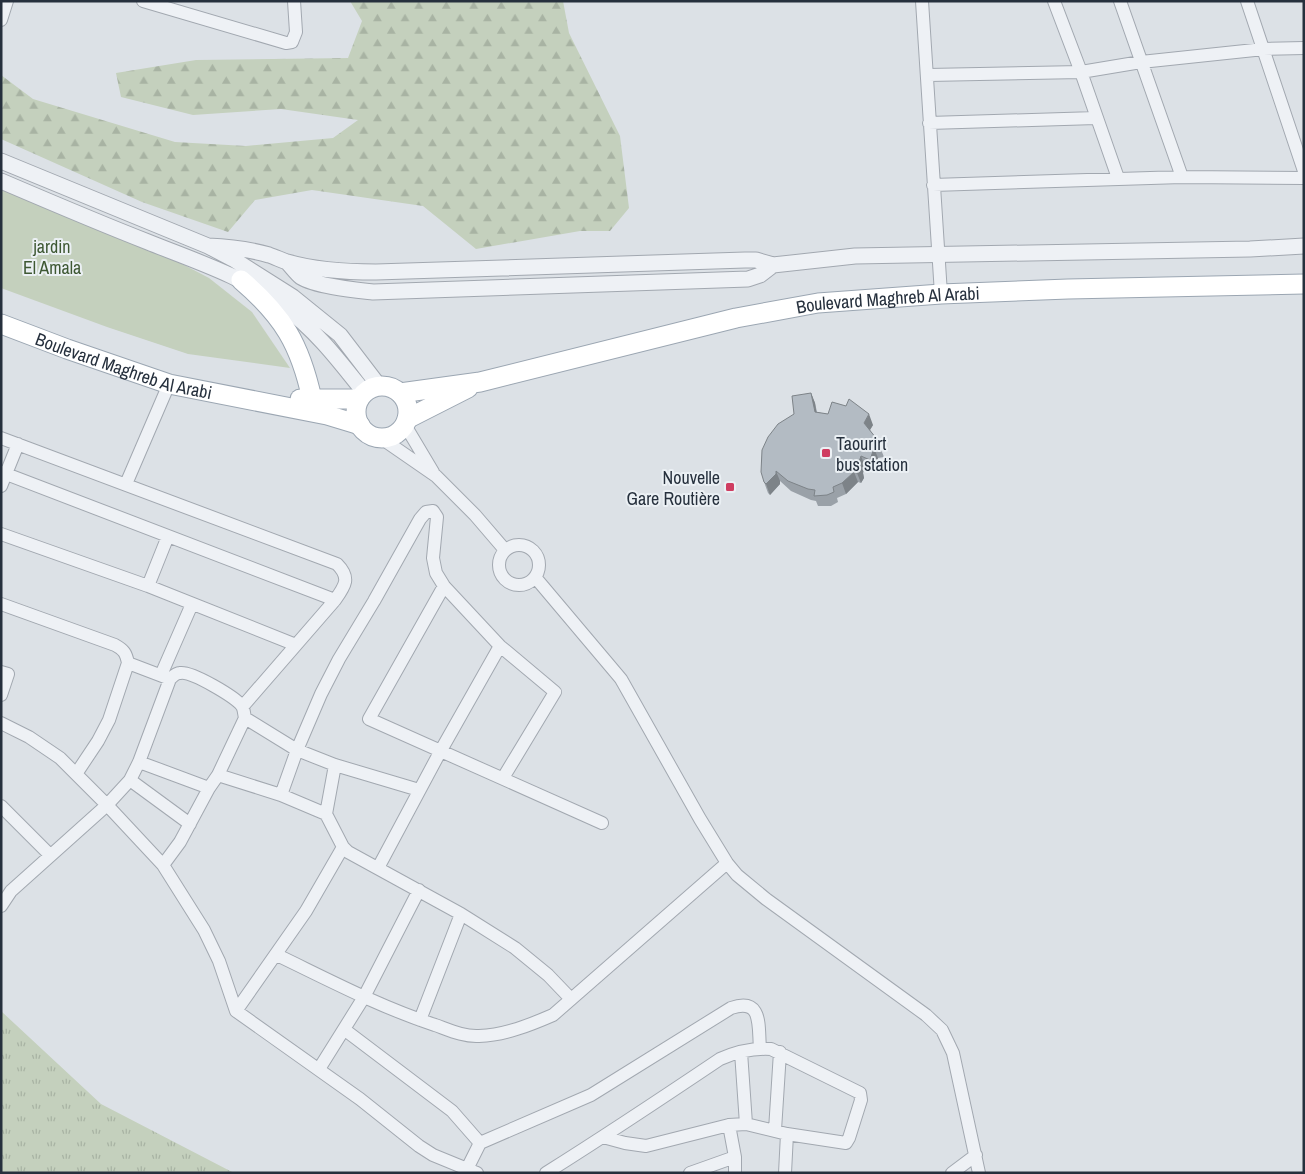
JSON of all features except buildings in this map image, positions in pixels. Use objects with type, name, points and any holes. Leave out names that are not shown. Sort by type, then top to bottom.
[{"type":"main road","points":[[241,280],[262,298],[281,320],[295,344],[306,371],[312,399]]},
{"type":"main road","name":"Boulevard Maghreb Al Arabi","points":[[400,393],[480,382],[736,318],[773,310],[836,302],[941,294],[1068,289],[1304,284]]},
{"type":"main road","name":"Boulevard Maghreb Al Arabi","points":[[2,326],[169,384],[327,415],[360,426]]},
{"type":"main road","name":"Boulevard Maghreb Al Arabi","points":[[406,422],[480,382]]},
{"type":"main road","points":[[386,386],[400,393],[406,401],[408,410],[406,422],[397,433],[381,438],[369,434],[360,426],[356,412],[367,392],[386,386]]},
{"type":"main road","name":"Boulevard Maghreb Al Arabi","points":[[249,400],[312,399],[367,392]]},
{"type":"street","points":[[1,20],[7,1]]},
{"type":"street","points":[[143,1],[286,43],[292,42],[296,32],[294,1]]},
{"type":"street","points":[[922,1],[941,294]]},
{"type":"street","points":[[1054,1],[1118,178]]},
{"type":"street","points":[[1120,1],[1182,177]]},
{"type":"street","points":[[1247,1],[1304,171]]},
{"type":"street","points":[[928,75],[1081,72],[1141,62],[1264,49],[1304,48]]},
{"type":"street","points":[[929,123],[1096,118]]},
{"type":"street","points":[[1,161],[208,246],[293,296],[340,335],[367,392]]},
{"type":"street","points":[[933,185],[1118,178],[1304,178]]},
{"type":"street","points":[[1,181],[147,242],[204,263],[241,280],[284,307],[322,340],[367,392]]},
{"type":"street","points":[[208,246],[249,250],[287,262],[328,269],[367,272],[745,260],[756,260],[773,265],[855,256],[1240,250],[1304,246]]},
{"type":"street","points":[[126,484],[169,384]]},
{"type":"street","points":[[406,422],[436,476]]},
{"type":"street","points":[[1,438],[337,564],[345,571],[346,580],[344,588],[296,644],[244,712],[218,775],[180,842],[162,865]]},
{"type":"street","points":[[381,438],[436,476],[475,515],[505,550]]},
{"type":"street","points":[[18,444],[3,477],[168,536],[335,600]]},
{"type":"street","points":[[280,795],[321,694],[339,659],[420,519],[426,512],[432,511],[437,517],[433,558],[436,573],[444,586],[500,646],[555,692],[502,778]]},
{"type":"street","points":[[1,534],[148,586],[296,644]]},
{"type":"street","points":[[148,586],[168,536]]},
{"type":"street","points":[[519,544],[532,550],[539,562],[539,569],[535,577],[524,584],[511,583],[506,580],[499,568],[499,562],[505,550],[519,544]]},
{"type":"street","points":[[535,577],[621,678],[700,820],[727,863],[737,875],[766,899],[926,1015],[942,1030],[953,1053],[979,1173]]},
{"type":"street","points":[[444,586],[369,719],[602,823]]},
{"type":"street","points":[[1,604],[115,645],[123,649],[126,654],[128,663],[109,720],[98,741],[76,774]]},
{"type":"street","points":[[1,906],[11,891],[107,805],[130,780],[139,762],[192,604]]},
{"type":"street","points":[[378,868],[419,790],[500,646]]},
{"type":"street","points":[[128,663],[166,677],[188,673],[218,688],[244,712],[297,750],[419,790]]},
{"type":"street","points":[[1,672],[8,674],[1,695]]},
{"type":"street","points":[[1,723],[45,747],[60,758],[107,805],[162,865],[204,930],[219,961],[236,1010],[319,1069],[419,1146],[433,1154],[472,1171],[480,1143]]},
{"type":"street","points":[[139,762],[209,788]]},
{"type":"street","points":[[335,764],[326,814],[343,847],[348,852],[461,914],[515,948],[548,975],[571,999]]},
{"type":"street","points":[[218,775],[280,795],[326,814]]},
{"type":"street","points":[[130,780],[190,824]]},
{"type":"street","points":[[1,806],[50,855]]},
{"type":"street","points":[[236,1010],[277,955],[306,911],[343,847]]},
{"type":"street","points":[[277,955],[364,997],[458,1033],[479,1036],[524,1027],[553,1015],[727,863]]},
{"type":"street","points":[[319,1069],[364,997],[419,890]]},
{"type":"street","points":[[420,1020],[461,914]]},
{"type":"street","points":[[480,1143],[591,1095],[731,1008],[746,1004],[753,1007],[756,1012],[760,1048]]},
{"type":"street","points":[[345,1030],[452,1111],[480,1143]]},
{"type":"street","points":[[546,1173],[720,1059],[741,1052],[760,1048],[780,1052],[860,1093],[861,1100],[846,1143],[746,1124],[729,1125],[646,1146],[603,1137]]},
{"type":"street","points":[[741,1052],[746,1124]]},
{"type":"street","points":[[780,1052],[781,1132],[785,1173]]},
{"type":"street","points":[[729,1125],[735,1157],[735,1173]]},
{"type":"street","points":[[952,1173],[976,1155]]},
{"type":"street","points":[[690,1173],[735,1157]]},
{"type":"green space","points":[[350,1],[563,1],[569,33],[620,136],[629,208],[610,231],[580,231],[476,249],[423,206],[312,190],[255,200],[228,232],[142,202],[1,139],[1,75],[33,99],[175,142],[246,146],[333,138],[358,120],[281,109],[193,115],[121,97],[116,73],[196,60],[348,58],[362,21]]},
{"type":"green space","name":"jardin El Amala","points":[[1,183],[146,245],[209,278],[252,312],[290,368],[188,354],[1,288]]},
{"type":"green space","points":[[1,1011],[101,1104],[234,1173],[1,1173]]},
{"type":"place","name":"Taourirt bus station","points":[[826,453]]},
{"type":"place","name":"Nouvelle Gare Routière","points":[[730,487]]}]
